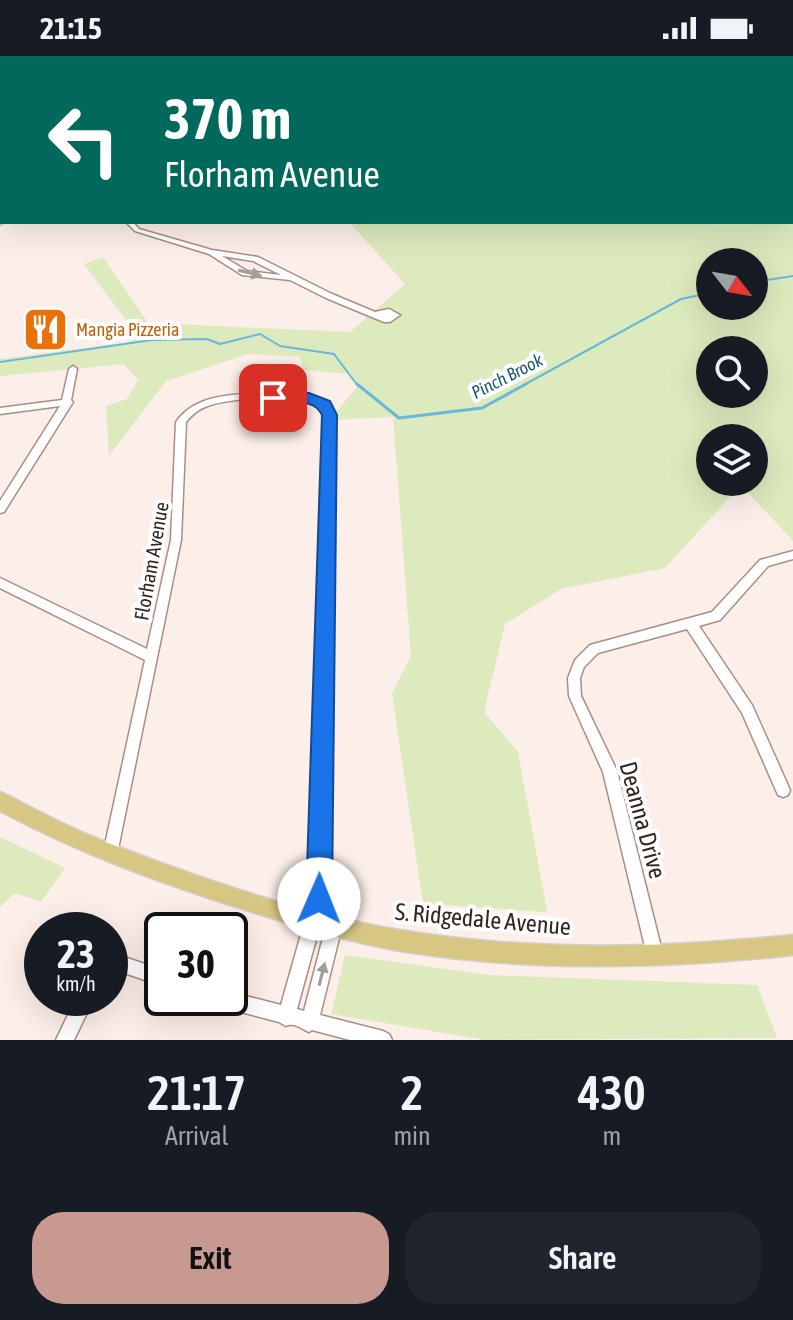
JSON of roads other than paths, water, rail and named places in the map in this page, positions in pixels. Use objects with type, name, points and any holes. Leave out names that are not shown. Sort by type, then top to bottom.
[{"type":"main road","name":"S. Ridgedale Avenue","points":[[0,801],[111,854],[312,920],[424,944],[655,955],[793,945]]},
{"type":"street","points":[[140,226],[211,252],[255,259],[293,280],[376,314]]},
{"type":"street","points":[[211,252],[245,273],[293,280]]},
{"type":"street","points":[[0,509],[68,402],[73,369]]},
{"type":"street","name":"Florham Avenue","points":[[111,854],[176,540],[181,501],[180,429],[185,417],[197,407],[218,400],[301,396],[324,405],[330,415],[319,899],[312,920]]},
{"type":"street","points":[[0,411],[68,402]]},
{"type":"street","name":"Deanna Drive","points":[[655,955],[610,771],[576,701],[574,678],[579,664],[594,649],[690,623],[724,610],[767,561],[793,555]]},
{"type":"street","points":[[0,583],[152,657]]},
{"type":"street","points":[[690,623],[747,709],[783,790]]},
{"type":"street","points":[[286,1017],[312,920]]},
{"type":"street","points":[[309,1023],[334,926]]},
{"type":"street","points":[[248,1006],[383,1040]]},
{"type":"street","points":[[65,1040],[76,1016]]},
{"type":"waterway","name":"Pinch Brook","points":[[768,280],[793,276]]},
{"type":"waterway","name":"Pinch Brook","points":[[522,386],[681,299],[696,296]]},
{"type":"waterway","name":"Pinch Brook","points":[[0,362],[152,340],[207,339],[220,344],[260,334],[280,346],[334,354],[358,386]]},
{"type":"waterway","name":"Pinch Brook","points":[[357,384],[399,418],[482,408],[526,384]]},
{"type":"place","name":"Mangia Pizzeria","points":[[45,329]]}]
